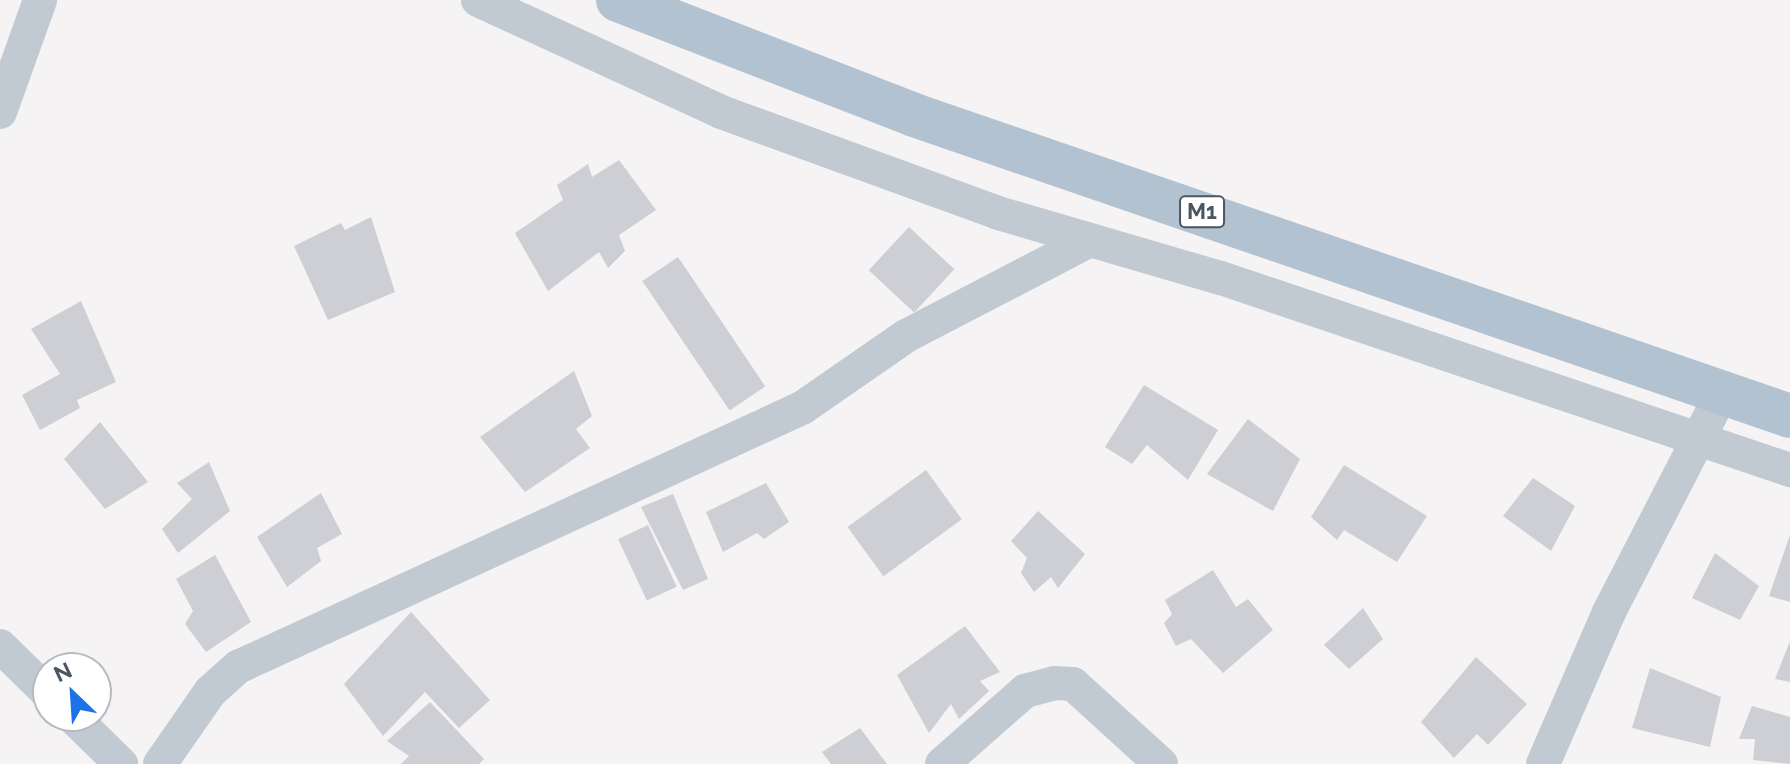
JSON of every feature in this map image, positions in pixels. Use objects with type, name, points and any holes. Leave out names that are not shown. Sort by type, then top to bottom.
[{"type":"main road","name":"M1","points":[[618,0],[914,115],[1790,416]]},
{"type":"street","points":[[0,112],[40,0]]},
{"type":"street","points":[[478,0],[721,112],[1085,243],[1221,278],[1696,441],[1790,470]]},
{"type":"street","points":[[160,764],[210,692],[238,667],[802,408],[906,336],[1085,243]]},
{"type":"street","points":[[1543,764],[1609,612],[1722,393]]},
{"type":"street","points":[[0,646],[32,677]]},
{"type":"street","points":[[942,764],[1025,691],[1054,683],[1073,684],[1161,764]]},
{"type":"street","points":[[87,732],[115,762]]},
{"type":"building","points":[[619,160],[656,210],[619,235],[625,251],[608,268],[599,252],[548,291],[515,233],[563,200],[557,185],[588,164],[592,177]]},
{"type":"building","points":[[371,217],[395,292],[328,320],[294,246],[341,223],[345,230]]},
{"type":"building","points":[[909,227],[954,269],[914,312],[869,270]]},
{"type":"building","points":[[678,257],[765,386],[730,410],[642,281]]},
{"type":"building","points":[[81,301],[116,382],[77,400],[80,408],[40,430],[22,395],[60,374],[31,329]]},
{"type":"building","points":[[574,371],[592,416],[576,429],[590,448],[525,492],[480,437]]},
{"type":"building","points":[[1144,385],[1218,430],[1188,480],[1147,445],[1132,464],[1105,447]]},
{"type":"building","points":[[1248,419],[1300,459],[1273,511],[1207,474]]},
{"type":"building","points":[[100,422],[148,482],[105,509],[64,459]]},
{"type":"building","points":[[209,462],[230,511],[178,553],[162,529],[192,499],[177,483]]},
{"type":"building","points":[[1344,465],[1427,516],[1397,562],[1344,530],[1337,540],[1311,517]]},
{"type":"building","points":[[926,470],[962,519],[883,576],[848,527]]},
{"type":"building","points":[[1533,478],[1575,506],[1551,551],[1503,516]]},
{"type":"building","points":[[766,483],[789,522],[764,539],[757,533],[723,552],[706,512]]},
{"type":"building","points":[[321,493],[342,534],[317,548],[321,561],[287,587],[257,537]]},
{"type":"building","points":[[673,494],[708,579],[683,590],[641,507]]},
{"type":"building","points":[[1038,511],[1085,554],[1058,588],[1051,577],[1034,592],[1021,573],[1027,558],[1011,541]]},
{"type":"building","points":[[648,525],[677,587],[647,601],[618,539]]},
{"type":"building","points":[[1790,535],[1790,602],[1769,596]]},
{"type":"building","points":[[1715,553],[1759,586],[1740,620],[1692,598]]},
{"type":"building","points":[[215,555],[251,622],[206,652],[185,624],[193,611],[176,579]]},
{"type":"building","points":[[1213,570],[1236,607],[1248,599],[1273,630],[1223,673],[1191,639],[1176,646],[1164,623],[1172,614],[1165,600]]},
{"type":"building","points":[[1363,608],[1383,639],[1349,669],[1324,645]]},
{"type":"building","points":[[411,612],[490,700],[459,728],[425,692],[383,736],[344,684]]},
{"type":"building","points":[[965,626],[1000,672],[980,681],[989,691],[959,719],[951,704],[929,733],[897,675]]},
{"type":"building","points":[[1790,641],[1790,682],[1775,679]]},
{"type":"building","points":[[1476,657],[1527,704],[1488,745],[1477,734],[1454,758],[1421,722]]},
{"type":"building","points":[[1650,668],[1721,697],[1710,747],[1632,728]]},
{"type":"building","points":[[430,702],[484,759],[479,764],[401,764],[409,756],[387,741]]},
{"type":"building","points":[[1752,706],[1790,717],[1790,764],[1753,760],[1755,739],[1739,739]]},
{"type":"building","points":[[860,728],[887,764],[831,764],[822,752]]}]
